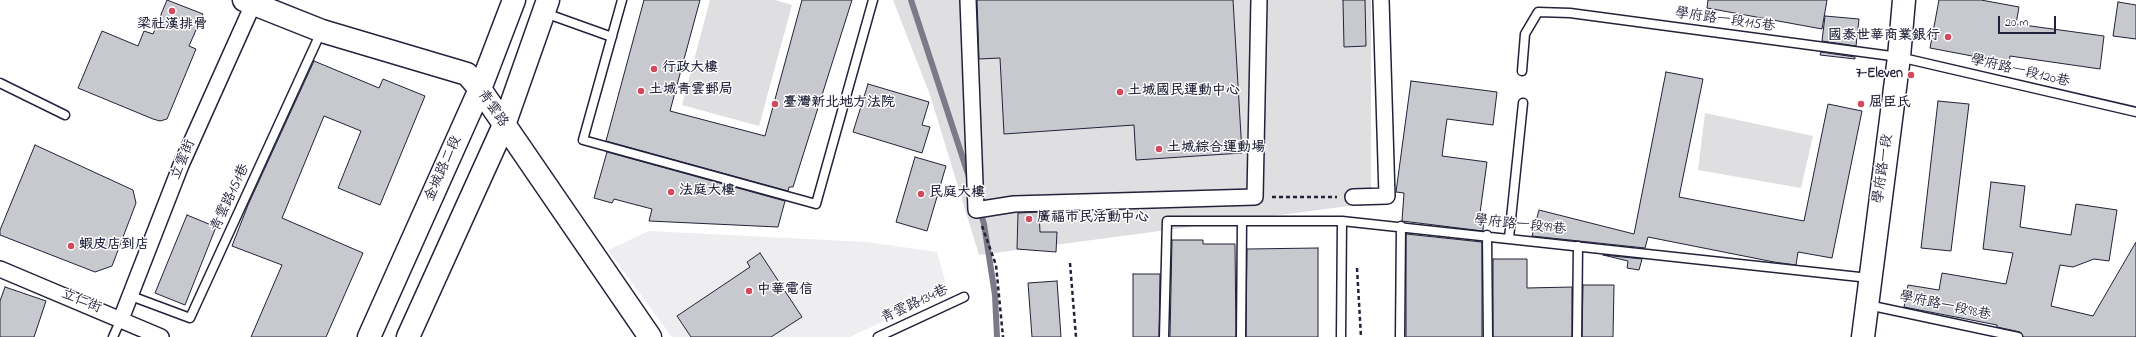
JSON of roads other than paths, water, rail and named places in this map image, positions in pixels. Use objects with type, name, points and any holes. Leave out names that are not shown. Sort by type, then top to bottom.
[{"type":"street","name":"金城路二段","points":[[369,337],[480,89],[514,0]]},
{"type":"street","points":[[968,0],[976,210],[1014,204],[1255,198],[1259,0]]},
{"type":"street","points":[[1353,197],[1387,196],[1381,0]]},
{"type":"street","name":"學府路一段","points":[[1863,337],[1869,278],[1899,57],[1904,0]]},
{"type":"street","name":"青雲路","points":[[251,1],[322,31],[467,74],[480,89],[650,337]]},
{"type":"street","name":"立雲街","points":[[121,319],[181,165],[251,1]]},
{"type":"street","points":[[408,337],[504,125],[546,7]]},
{"type":"street","name":"立仁街","points":[[0,269],[161,337]]},
{"type":"lane","points":[[622,0],[583,140],[816,204],[873,0]]},
{"type":"lane","points":[[546,7],[612,37]]},
{"type":"lane","name":"學府路一段115巷","points":[[1522,71],[1525,34],[1538,12],[1570,13],[1899,57]]},
{"type":"lane","name":"青雲路151巷","points":[[131,296],[190,318],[322,31]]},
{"type":"lane","name":"學府路一段120巷","points":[[1899,57],[2136,112]]},
{"type":"lane","points":[[0,84],[65,115]]},
{"type":"lane","points":[[1509,238],[1523,104]]},
{"type":"lane","name":"學府路一段99巷","points":[[1164,337],[1167,221],[1342,221],[1401,226],[1869,278]]},
{"type":"lane","points":[[1241,337],[1242,221]]},
{"type":"lane","points":[[1341,337],[1342,221]]},
{"type":"lane","points":[[1400,337],[1401,226]]},
{"type":"lane","points":[[1487,236],[1488,337]]},
{"type":"lane","points":[[1578,246],[1578,337]]},
{"type":"lane","name":"青雲路134巷","points":[[878,337],[964,297]]},
{"type":"lane","name":"學府路一段98巷","points":[[1866,304],[1988,333],[2018,337]]},
{"type":"lane","points":[[113,337],[121,319]]},
{"type":"waterway","points":[[911,0],[969,177]]},
{"type":"waterway","points":[[980,210],[984,224],[995,295],[997,337]]},
{"type":"place","name":"梁社漢排骨","points":[[172,11]]},
{"type":"place","name":"國泰世華商業銀行","points":[[1948,37]]},
{"type":"place","name":"行政大樓","points":[[654,69]]},
{"type":"place","name":"7-Eleven","points":[[1911,75]]},
{"type":"place","name":"土城青雲郵局","points":[[641,91]]},
{"type":"place","name":"土城國民運動中心","points":[[1120,92]]},
{"type":"place","name":"臺灣新北地方法院","points":[[775,104]]},
{"type":"place","name":"屈臣氏","points":[[1861,104]]},
{"type":"place","name":"土城綜合運動場","points":[[1159,149]]},
{"type":"place","name":"法庭大樓","points":[[671,192]]},
{"type":"place","name":"民庭大樓","points":[[921,194]]},
{"type":"place","name":"廣福市民活動中心","points":[[1029,219]]},
{"type":"place","name":"蝦皮店到店","points":[[71,246]]},
{"type":"place","name":"中華電信","points":[[749,291]]}]
